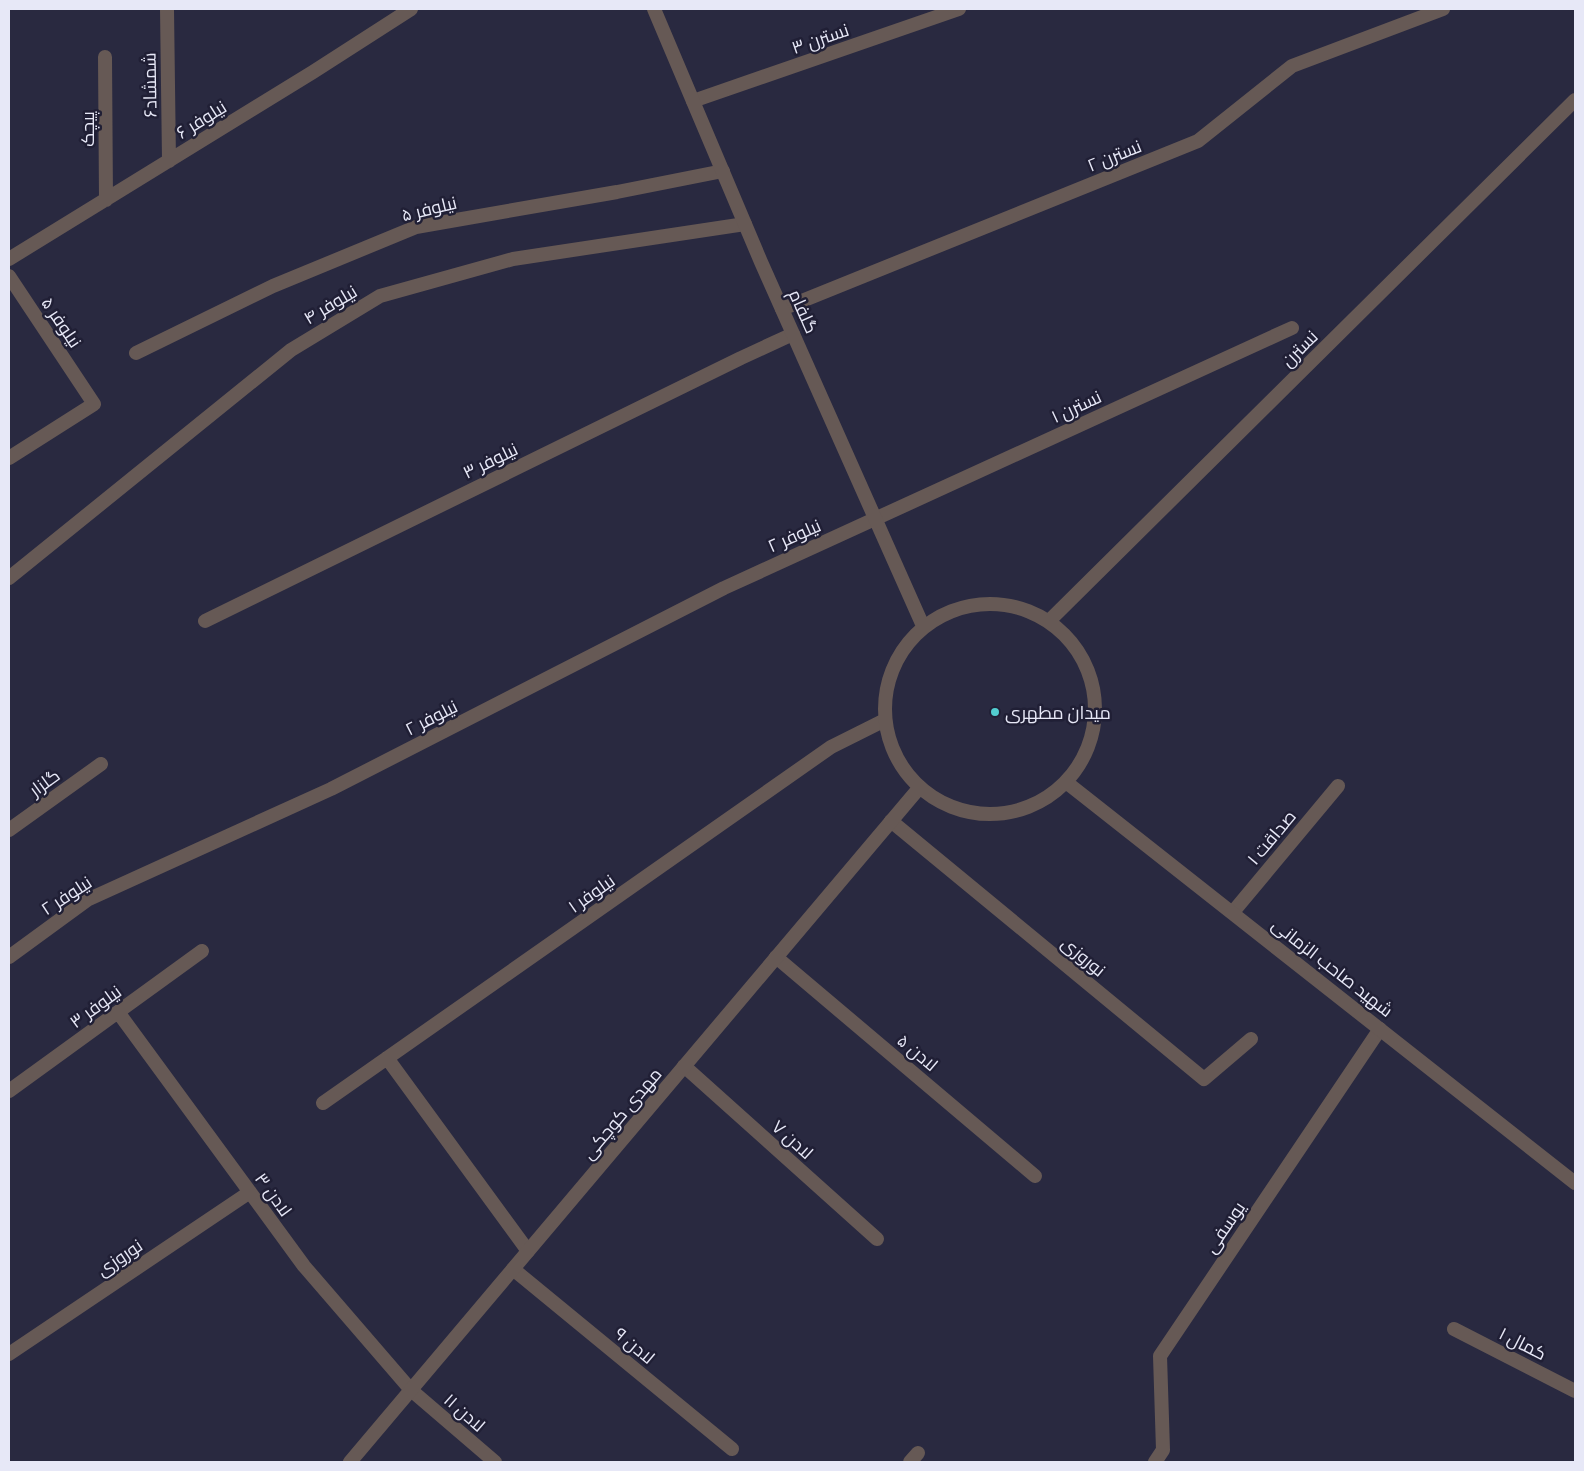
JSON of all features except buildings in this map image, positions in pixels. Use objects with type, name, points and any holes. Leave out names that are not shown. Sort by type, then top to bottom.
[{"type":"street","name":"شمشاد۶","points":[[167,9],[169,161]]},
{"type":"street","name":"نیلوفر ۶","points":[[9,259],[313,72],[411,9]]},
{"type":"street","name":"گلفام","points":[[654,9],[782,310],[923,626]]},
{"type":"street","name":"نسترن ۳","points":[[693,101],[959,9]]},
{"type":"street","name":"نسترن ۲","points":[[782,310],[1198,141],[1292,66],[1443,9]]},
{"type":"street","name":"پیچک","points":[[105,57],[106,200]]},
{"type":"street","name":"نسترن","points":[[1049,621],[1575,100]]},
{"type":"street","name":"نیلوفر ۵","points":[[136,353],[273,286],[416,227],[617,192],[722,171]]},
{"type":"street","name":"نیلوفر ۴","points":[[9,578],[291,350],[380,296],[513,259],[745,224]]},
{"type":"street","name":"نیلوفر ۵","points":[[9,276],[94,404],[9,458]]},
{"type":"street","name":"نسترن ۱","points":[[876,519],[1292,328]]},
{"type":"street","name":"نیلوفر ۳","points":[[204,621],[793,334]]},
{"type":"street","name":"نیلوفر ۲","points":[[9,957],[86,900],[330,789],[724,588],[876,519]]},
{"type":"street","points":[[985,603],[1018,607],[1049,621],[1072,642],[1088,668],[1095,698],[1094,728],[1084,757],[1066,782],[1040,801],[1010,812],[978,814],[947,805],[920,787],[903,768],[891,745],[885,720],[887,685],[900,653],[923,626],[952,610],[985,603]]},
{"type":"street","name":"نیلوفر ۱","points":[[323,1102],[831,747],[885,720]]},
{"type":"street","name":"گلزار","points":[[9,830],[101,764]]},
{"type":"street","name":"شهید صاحب الزمانی","points":[[1066,782],[1575,1183]]},
{"type":"street","name":"صداقت ۱","points":[[1233,912],[1338,786]]},
{"type":"street","name":"مهدی کوچکی","points":[[350,1462],[920,787]]},
{"type":"street","name":"نوروزی","points":[[891,821],[1204,1080],[1251,1039]]},
{"type":"street","name":"نیلوفر ۳","points":[[9,1091],[202,952]]},
{"type":"street","name":"لادن ۵","points":[[776,957],[1035,1176]]},
{"type":"street","name":"لادن ۳","points":[[118,1012],[304,1266],[411,1390]]},
{"type":"street","name":"یوسفی","points":[[1155,1462],[1163,1450],[1160,1356],[1380,1029]]},
{"type":"street","points":[[387,1058],[528,1251]]},
{"type":"street","name":"لادن ۷","points":[[684,1066],[877,1239]]},
{"type":"street","name":"نوروزی","points":[[9,1354],[250,1192]]},
{"type":"street","name":"لادن ۹","points":[[513,1269],[732,1449]]},
{"type":"street","name":"کمال ۱","points":[[1454,1329],[1575,1391]]},
{"type":"street","name":"لادن ۱۱","points":[[411,1390],[495,1462]]},
{"type":"place","name":"میدان مطهری","points":[[995,712]]}]
